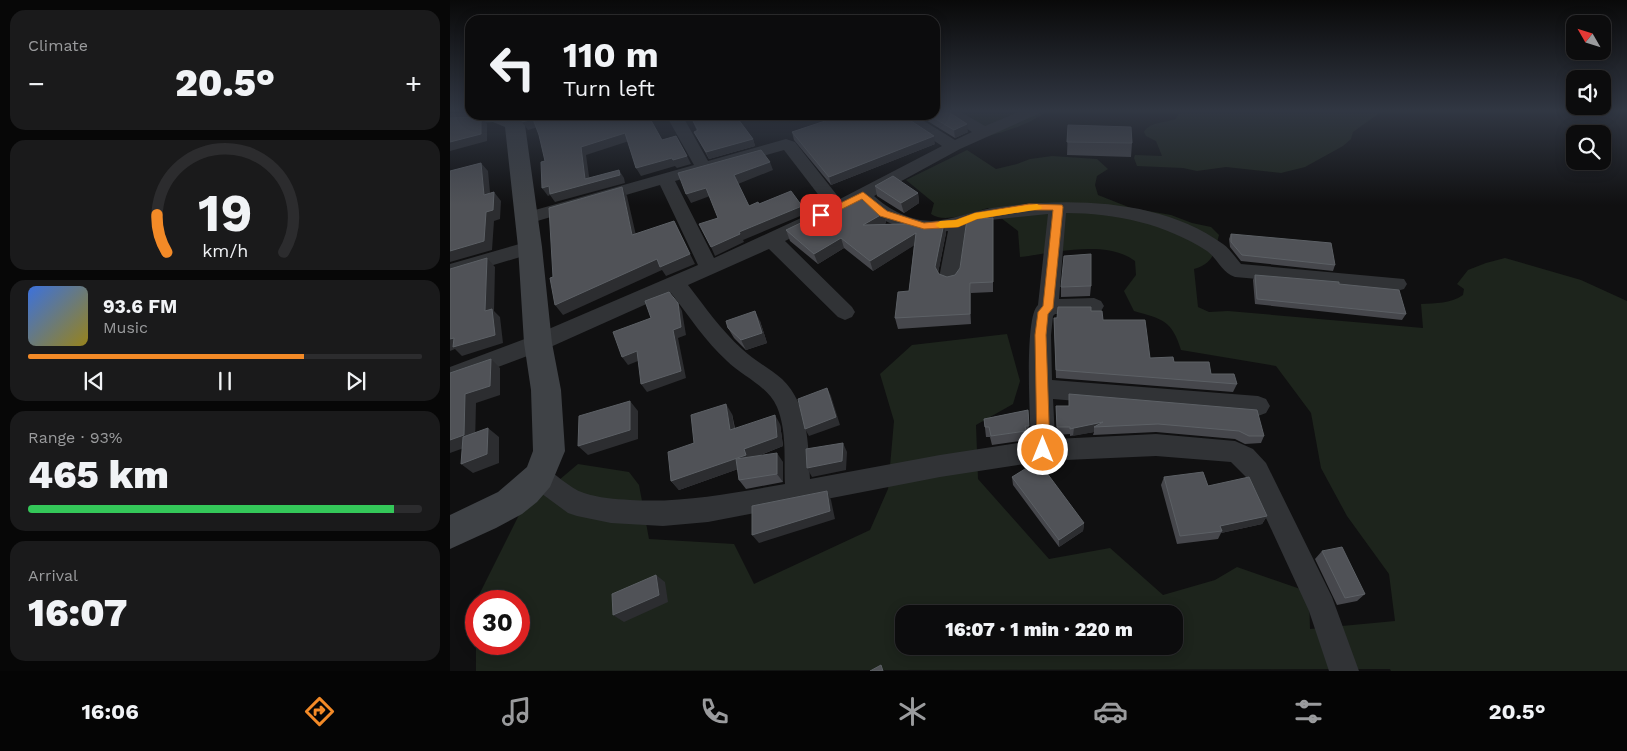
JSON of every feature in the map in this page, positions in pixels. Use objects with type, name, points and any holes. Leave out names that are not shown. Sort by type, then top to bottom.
[{"type":"main road","points":[[450,532],[510,503],[539,477],[549,451],[546,390],[538,343],[530,247],[517,142]]},
{"type":"street","points":[[689,142],[703,167]]},
{"type":"street","points":[[948,142],[954,146]]},
{"type":"street","points":[[450,376],[538,343],[772,240],[963,142]]},
{"type":"street","points":[[526,218],[786,144],[789,145],[837,207]]},
{"type":"street","points":[[665,178],[709,267]]},
{"type":"street","points":[[863,195],[883,214],[924,226],[958,224],[984,214],[1029,207],[1116,209],[1151,218],[1185,231],[1216,248],[1235,270],[1397,284]]},
{"type":"street","points":[[1048,308],[1058,207]]},
{"type":"street","points":[[949,278],[958,224]]},
{"type":"street","points":[[772,240],[845,312]]},
{"type":"street","points":[[450,271],[530,247]]},
{"type":"street","points":[[674,282],[716,336],[736,357],[768,379],[785,399],[794,424],[798,491]]},
{"type":"street","points":[[1043,450],[1043,389],[1040,335],[1043,312],[1048,308],[1094,306]]},
{"type":"street","points":[[1043,389],[1258,406]]},
{"type":"street","points":[[539,477],[577,504],[611,511],[663,514],[708,510],[798,491],[1043,450],[1156,445],[1235,452],[1244,457],[1257,471],[1322,607],[1344,671]]},
{"type":"shaded area","points":[[1157,142],[1347,142],[1305,167],[1281,173],[1226,167],[1197,171],[1183,168],[1137,166],[1134,158],[1135,155],[1162,156]]},
{"type":"shaded area","points":[[967,150],[996,169],[1030,159],[1052,156],[1097,159],[1108,169],[1097,176],[1095,185],[1098,195],[1131,208],[1171,215],[1192,223],[1211,227],[1219,235],[1212,256],[1206,264],[1194,269],[1198,307],[1209,312],[1228,311],[1423,328],[1421,304],[1443,302],[1458,298],[1463,295],[1464,289],[1457,284],[1468,270],[1505,258],[1581,280],[1627,301],[1627,671],[1391,671],[1390,669],[476,671],[476,655],[530,655],[530,590],[482,590],[520,513],[578,464],[629,472],[639,485],[649,539],[734,544],[754,584],[870,530],[888,489],[894,421],[880,374],[912,345],[1007,334],[1020,381],[1013,404],[976,425],[978,479],[1049,559],[1110,548],[1163,595],[1215,580],[1237,567],[1309,592],[1310,629],[1395,621],[1389,574],[1347,516],[1321,468],[1311,413],[1276,366],[1181,350],[1174,332],[1165,322],[1134,311],[1124,291],[1136,275],[1135,261],[1123,254],[1095,249],[1079,249],[1020,257],[1018,231],[988,208],[951,218],[944,218],[931,214],[934,203],[906,180]]},
{"type":"building","points":[[541,142],[596,142],[581,147],[585,179],[619,170],[620,175],[550,194],[549,186],[542,188],[541,162],[545,161]]},
{"type":"building","points":[[628,142],[679,142],[687,156],[673,160],[672,158],[636,168]]},
{"type":"building","points":[[700,142],[741,142],[706,152]]},
{"type":"building","points":[[800,142],[918,142],[829,177]]},
{"type":"building","points":[[761,150],[770,162],[734,175],[749,206],[791,191],[802,206],[739,232],[740,234],[711,247],[699,224],[718,218],[706,188],[686,194],[678,173]]},
{"type":"building","points":[[481,163],[484,195],[494,192],[493,210],[486,212],[484,241],[450,251],[450,171]]},
{"type":"building","points":[[893,176],[918,193],[901,203],[875,186]]},
{"type":"building","points":[[622,187],[632,235],[674,221],[690,254],[660,267],[657,259],[555,305],[550,278],[553,277],[549,208]]},
{"type":"building","points":[[858,195],[884,213],[863,225],[944,223],[935,267],[939,274],[947,277],[955,275],[960,268],[967,219],[993,218],[993,282],[970,283],[970,314],[895,318],[898,292],[909,291],[916,233],[870,261],[841,238],[814,254],[786,230],[811,218],[813,220]]},
{"type":"building","points":[[1231,234],[1331,243],[1335,265],[1242,255],[1231,242]]},
{"type":"building","points":[[1091,254],[1091,286],[1061,287],[1064,256]]},
{"type":"building","points":[[487,258],[485,311],[492,309],[495,335],[453,347],[454,338],[450,339],[450,269]]},
{"type":"building","points":[[1255,275],[1339,282],[1339,284],[1399,290],[1406,314],[1257,299]]},
{"type":"building","points":[[669,292],[678,303],[681,327],[673,330],[681,371],[641,384],[637,351],[622,357],[613,332],[651,318],[645,301]]},
{"type":"building","points":[[1058,307],[1091,307],[1091,311],[1102,311],[1103,320],[1145,320],[1150,358],[1173,357],[1174,362],[1209,362],[1211,374],[1234,374],[1237,384],[1056,370],[1054,318],[1057,318]]},
{"type":"building","points":[[755,311],[762,333],[741,340],[728,328],[726,321]]},
{"type":"building","points":[[491,359],[490,386],[465,394],[464,435],[450,440],[450,373]]},
{"type":"building","points":[[827,388],[836,417],[805,429],[798,399]]},
{"type":"building","points":[[1069,394],[1257,410],[1264,436],[1249,436],[1239,431],[1158,424],[1094,427],[1103,422],[1070,429],[1070,427],[1057,427],[1056,406],[1069,406]]},
{"type":"building","points":[[630,401],[630,430],[578,446],[579,416]]},
{"type":"building","points":[[726,404],[730,430],[775,415],[777,437],[744,449],[746,455],[671,481],[668,452],[694,443],[691,415]]},
{"type":"building","points":[[1028,410],[1029,426],[1025,426],[1026,431],[991,436],[989,427],[985,427],[984,419]]},
{"type":"building","points":[[488,428],[487,454],[461,464],[463,437]]},
{"type":"building","points":[[843,443],[842,461],[807,468],[806,449]]},
{"type":"building","points":[[777,453],[777,474],[739,480],[736,459]]},
{"type":"building","points":[[1038,461],[1084,523],[1059,540],[1012,477]]},
{"type":"building","points":[[1203,472],[1208,486],[1249,477],[1267,516],[1220,526],[1222,531],[1180,536],[1164,477]]},
{"type":"building","points":[[827,491],[830,511],[752,535],[752,506]]},
{"type":"building","points":[[1342,547],[1365,594],[1345,598],[1322,551]]},
{"type":"building","points":[[656,575],[659,595],[613,615],[612,594]]},
{"type":"building","points":[[881,665],[883,671],[870,671]]},
{"type":"slow traffic","points":[[940,225],[945,223],[958,224],[975,216],[1037,207]]},
{"type":"route","points":[[821,215],[863,195],[883,214],[924,226],[945,223],[958,224],[975,216],[1029,207],[1058,207],[1048,308],[1043,312],[1040,335],[1043,389],[1043,450]]}]
